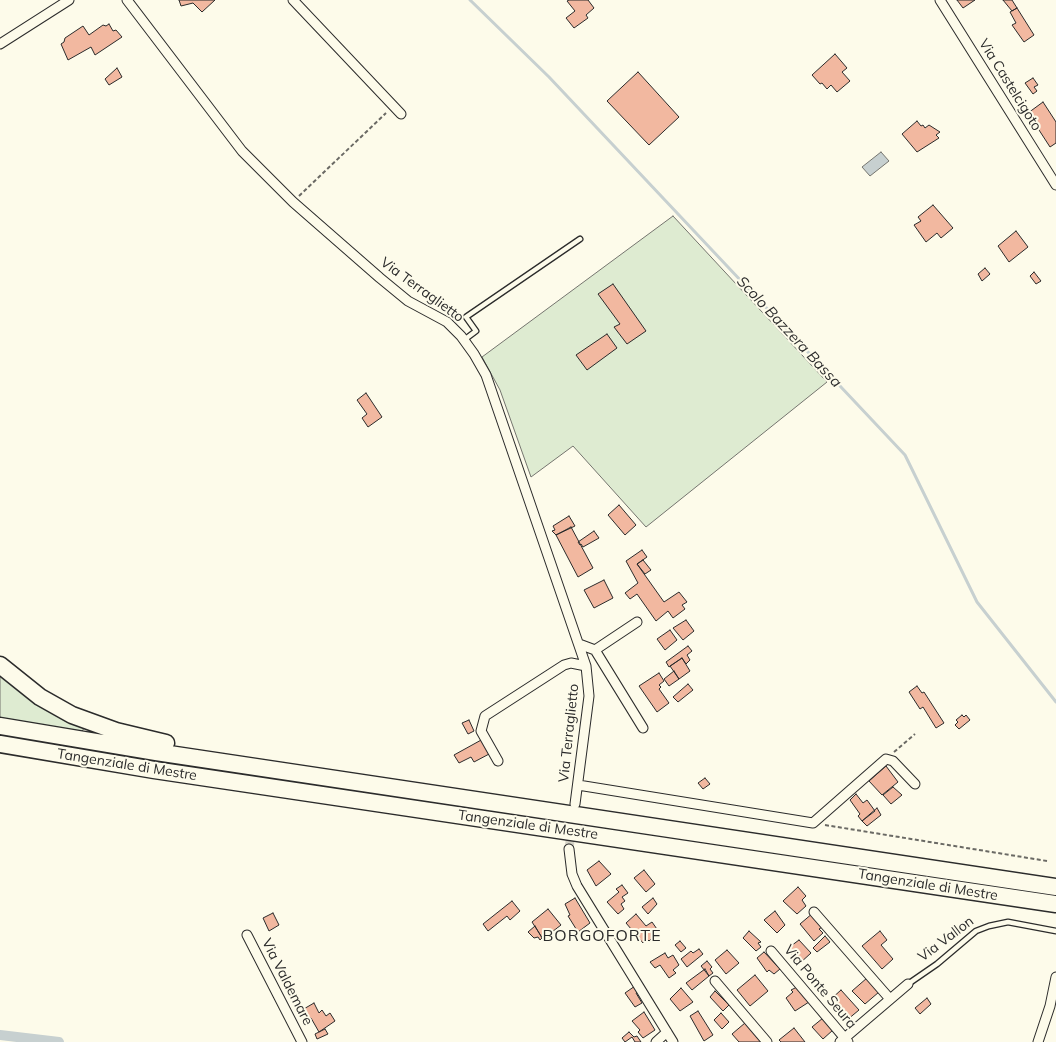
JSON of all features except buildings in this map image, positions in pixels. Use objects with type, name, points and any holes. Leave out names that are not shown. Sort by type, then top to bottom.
[{"type":"highway","points":[[0,665],[40,697],[85,720],[132,736],[188,747],[235,764]]},
{"type":"highway","name":"Tangenziale di Mestre","points":[[0,726],[267,769],[1056,887]]},
{"type":"highway","name":"Tangenziale di Mestre","points":[[0,744],[278,788],[1056,904]]},
{"type":"street","points":[[0,44],[70,0]]},
{"type":"street","name":"Via Terraglietto","points":[[127,0],[242,151],[293,202],[387,284],[408,301],[447,322],[464,340],[486,375],[586,666],[589,696],[575,804]]},
{"type":"street","points":[[293,0],[401,114]]},
{"type":"street","name":"Via Castelcigoto","points":[[940,0],[1056,185]]},
{"type":"street","points":[[595,650],[637,622]]},
{"type":"street","points":[[579,644],[595,650],[644,728]]},
{"type":"street","name":"Via Terraglietto","points":[[498,761],[481,732],[484,716],[564,665],[571,663],[586,666]]},
{"type":"street","points":[[578,785],[813,823],[886,759],[893,761],[915,784]]},
{"type":"street","points":[[569,849],[572,874],[578,886],[673,1042]]},
{"type":"street","points":[[814,912],[890,1000]]},
{"type":"street","name":"Via Valdemare","points":[[247,935],[302,1042]]},
{"type":"street","name":"Via Ponte Seura","points":[[771,951],[845,1041]]},
{"type":"street","points":[[1038,1042],[1050,1006],[1056,977]]},
{"type":"street","points":[[715,981],[768,1042]]},
{"type":"street","name":"Via Vallon","points":[[845,1041],[908,984]]},
{"type":"street","points":[[656,1042],[667,1032]]},
{"type":"lane","points":[[464,340],[476,331],[466,317],[580,239]]},
{"type":"lane","name":"Via Vallon","points":[[908,984],[937,964],[976,931],[989,926],[1008,922],[1056,931]]},
{"type":"path","points":[[293,202],[394,106]]},
{"type":"path","points":[[886,759],[915,734]]},
{"type":"path","points":[[813,823],[1047,861]]},
{"type":"green space","points":[[673,216],[827,382],[646,527],[573,446],[531,477],[500,390],[482,357]]},
{"type":"green space","points":[[0,670],[84,727],[83,730],[81,732],[0,718]]},
{"type":"shaded area","points":[[881,152],[889,161],[870,176],[862,167]]},
{"type":"waterway","name":"Scolo Bazzera Bassa","points":[[470,0],[549,77],[905,455],[977,602],[1056,702]]},
{"type":"waterway","points":[[0,1035],[59,1042]]},
{"type":"tunnel","points":[[569,849],[574,812]]},
{"type":"district","name":"BORGOFORTE","points":[[602,936]]}]
